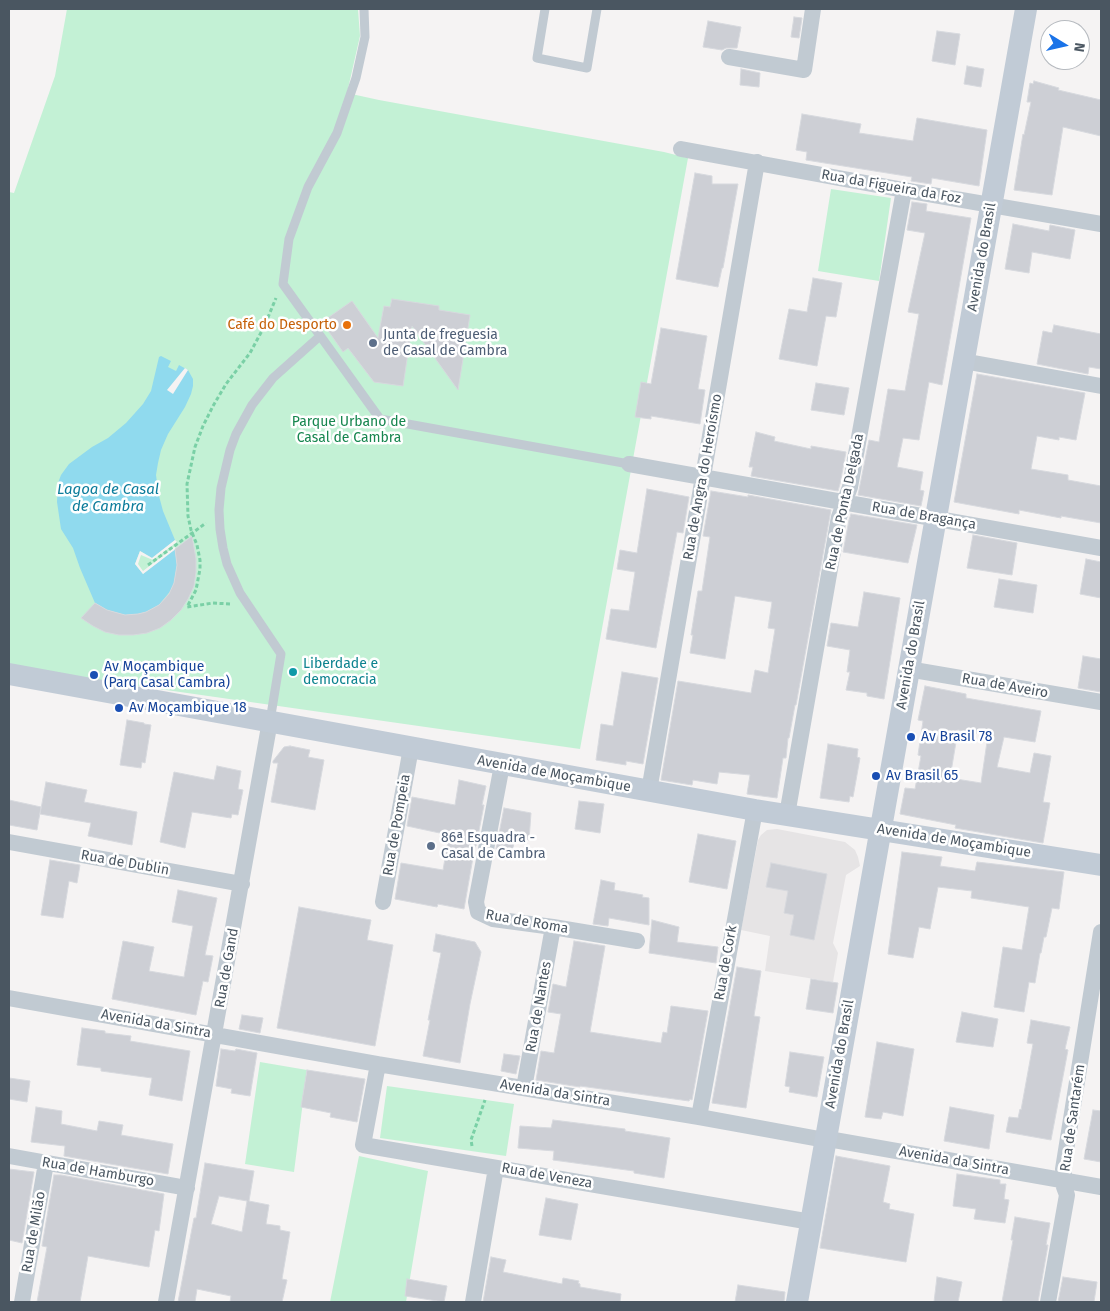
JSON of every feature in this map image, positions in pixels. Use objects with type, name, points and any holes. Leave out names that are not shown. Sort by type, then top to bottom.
[{"type":"street","points":[[728,57],[804,70],[813,9]]},
{"type":"street","name":"Avenida do Brasil","points":[[797,1302],[1026,9]]},
{"type":"street","name":"Rua da Figueira da Foz","points":[[681,149],[1101,224]]},
{"type":"street","name":"Rua de Angra do Heroísmo","points":[[649,791],[757,162]]},
{"type":"street","name":"Rua de Ponta Delgada","points":[[787,815],[839,517],[850,487],[904,190]]},
{"type":"street","points":[[963,361],[1101,386]]},
{"type":"street","name":"Rua de Bragança","points":[[629,464],[1101,548]]},
{"type":"street","name":"Rua de Aveiro","points":[[908,669],[1101,702]]},
{"type":"street","name":"Avenida de Moçambique","points":[[9,674],[754,810],[1101,865]]},
{"type":"street","name":"Rua de Gand","points":[[166,1302],[270,721]]},
{"type":"street","name":"Rua de Pompeia","points":[[383,902],[411,748]]},
{"type":"street","name":"Rua de Roma","points":[[502,765],[476,902],[478,912],[493,919],[637,941]]},
{"type":"street","name":"Rua de Cork","points":[[699,1117],[754,810]]},
{"type":"street","name":"Rua de Dublin","points":[[9,842],[242,884]]},
{"type":"street","name":"Rua de Nantes","points":[[524,1088],[553,927]]},
{"type":"street","name":"Rua de Santarém","points":[[1048,1302],[1067,1195],[1064,1187],[1063,1169],[1101,932]]},
{"type":"street","name":"Avenida da Sintra","points":[[9,998],[378,1064],[699,1117],[1101,1187]]},
{"type":"street","name":"Rua de Veneza","points":[[378,1064],[363,1145],[811,1222]]},
{"type":"street","name":"Rua de Hamburgo","points":[[9,1156],[187,1188]]},
{"type":"street","name":"Rua de Milão","points":[[22,1302],[46,1163]]},
{"type":"street","points":[[473,1302],[496,1168]]},
{"type":"lane","points":[[364,9],[365,37],[356,78],[337,133],[308,187],[289,239],[282,284],[380,419],[629,464]]},
{"type":"lane","points":[[545,9],[538,58],[587,68],[596,9]]},
{"type":"lane","points":[[270,721],[281,654],[247,605],[233,580],[227,564],[222,548],[220,529],[220,488],[236,434],[252,405],[273,378],[320,336]]},
{"type":"path","points":[[148,565],[219,513]]},
{"type":"path","points":[[474,1164],[471,1140],[491,1083]]},
{"type":"shaded area","points":[[777,829],[845,842],[855,850],[858,857],[860,866],[846,875],[833,943],[838,953],[833,982],[765,971],[770,936],[741,930],[758,840],[767,830]]},
{"type":"green space","name":"Parque Urbano de Casal de Cambra","points":[[67,9],[358,9],[360,36],[347,93],[688,158],[580,749],[9,666],[9,192],[14,193],[55,76]]},
{"type":"green space","points":[[831,189],[891,198],[879,281],[818,271]]},
{"type":"green space","points":[[260,1062],[307,1070],[294,1172],[245,1164]]},
{"type":"green space","points":[[387,1086],[514,1104],[506,1156],[380,1138]]},
{"type":"green space","points":[[359,1156],[428,1171],[406,1302],[330,1302]]},
{"type":"water","name":"Lagoa de Casal de Cambra","points":[[161,356],[171,361],[168,367],[176,371],[179,365],[188,370],[193,379],[191,394],[161,450],[156,475],[163,511],[175,540],[152,558],[140,551],[135,564],[143,574],[175,549],[177,565],[172,589],[159,605],[146,612],[125,615],[107,610],[95,603],[73,548],[61,529],[57,502],[58,483],[69,464],[108,438],[126,423],[143,404],[151,391],[159,357]]},
{"type":"pier","points":[[185,368],[188,370],[173,394],[167,390]]},
{"type":"pier","points":[[175,540],[177,542],[153,560],[141,555],[138,564],[143,571],[174,547],[177,548],[143,574],[135,564],[140,551],[152,558]]},
{"type":"building","points":[[794,17],[802,18],[799,38],[791,37]]},
{"type":"building","points":[[708,21],[741,27],[737,48],[722,50],[703,47]]},
{"type":"building","points":[[937,31],[960,34],[955,65],[932,61]]},
{"type":"building","points":[[967,66],[984,69],[981,87],[964,84]]},
{"type":"building","points":[[741,69],[760,73],[759,87],[740,85]]},
{"type":"building","points":[[1034,81],[1059,88],[1058,90],[1101,100],[1101,136],[1063,127],[1052,195],[1014,190],[1023,134],[1031,102],[1027,102],[1030,83],[1033,84]]},
{"type":"building","points":[[802,114],[861,124],[859,133],[913,141],[917,118],[987,130],[979,186],[932,178],[931,184],[911,181],[912,177],[806,160],[807,152],[796,150]]},
{"type":"building","points":[[695,173],[712,176],[712,184],[738,184],[718,287],[676,279]]},
{"type":"building","points":[[912,202],[927,204],[926,211],[971,218],[942,385],[929,382],[919,440],[903,438],[897,467],[923,472],[920,490],[924,491],[921,506],[858,495],[869,440],[879,442],[888,389],[905,391],[919,314],[908,312],[925,233],[907,230]]},
{"type":"building","points":[[1013,224],[1049,231],[1050,225],[1075,230],[1070,259],[1032,252],[1029,273],[1005,269]]},
{"type":"building","points":[[813,278],[842,283],[836,317],[826,316],[817,366],[779,359],[789,309],[807,312]]},
{"type":"building","name":"Junta de freguesia de Casal de Cambra","points":[[392,299],[439,306],[439,310],[470,315],[458,390],[412,326],[403,386],[374,382],[348,348],[343,352],[322,322],[352,301],[378,338],[384,306],[390,307]]},
{"type":"building","points":[[1054,325],[1101,334],[1101,369],[1089,367],[1088,374],[1037,364],[1043,331],[1052,333]]},
{"type":"building","points":[[661,328],[707,336],[698,389],[705,390],[700,424],[651,416],[651,419],[635,417],[641,382],[651,384]]},
{"type":"building","points":[[977,374],[1085,393],[1076,440],[1059,437],[1059,440],[1037,436],[1031,469],[1068,475],[1068,480],[1101,486],[1101,523],[1019,510],[1019,514],[954,502]]},
{"type":"building","points":[[816,383],[849,388],[844,415],[811,410]]},
{"type":"building","points":[[756,432],[775,437],[774,441],[811,449],[811,446],[846,452],[838,491],[751,476],[753,467],[749,467]]},
{"type":"building","points":[[647,489],[689,497],[683,533],[677,532],[656,648],[606,639],[611,609],[629,611],[635,572],[617,569],[620,550],[637,553]]},
{"type":"building","points":[[711,491],[748,497],[748,495],[831,510],[796,705],[788,738],[786,758],[783,758],[777,798],[747,794],[750,775],[719,772],[717,784],[693,780],[692,785],[661,780],[678,681],[751,693],[755,670],[768,673],[775,629],[768,628],[772,602],[735,596],[725,659],[690,653],[698,591],[702,591],[710,537],[703,536]]},
{"type":"building","points":[[851,514],[917,525],[908,563],[843,552]]},
{"type":"building","points":[[973,535],[1017,543],[1012,575],[967,568]]},
{"type":"building","points":[[192,536],[196,559],[194,586],[181,610],[171,620],[160,628],[147,633],[119,635],[105,632],[81,618],[95,603],[107,610],[125,615],[146,612],[159,605],[169,594],[174,583],[177,565],[175,549]]},
{"type":"building","points":[[1086,559],[1101,562],[1101,598],[1080,594]]},
{"type":"building","points":[[999,579],[1037,585],[1033,613],[994,607]]},
{"type":"building","points":[[864,592],[900,598],[884,699],[867,696],[867,693],[846,690],[850,672],[847,672],[850,650],[827,646],[831,623],[858,627]]},
{"type":"building","points":[[1083,656],[1101,659],[1101,692],[1078,688]]},
{"type":"building","points":[[622,672],[658,678],[643,764],[626,761],[626,765],[596,760],[601,724],[613,726]]},
{"type":"building","points":[[925,686],[966,694],[966,698],[1041,711],[1035,742],[1004,737],[997,767],[1030,773],[1034,753],[1051,756],[1043,802],[1050,803],[1043,843],[955,828],[956,825],[900,814],[905,788],[915,789],[921,756],[918,755],[923,721],[918,720]],"holes":[[[958,730],[988,735],[981,783],[950,778]]]},
{"type":"building","points":[[127,720],[151,725],[145,763],[142,762],[141,768],[120,765]]},
{"type":"building","points":[[828,744],[858,749],[857,757],[860,758],[853,797],[850,796],[849,802],[820,798]]},
{"type":"building","points":[[290,746],[310,750],[308,757],[324,760],[315,810],[271,802],[278,763],[273,763],[273,761],[284,747]]},
{"type":"building","points":[[217,766],[241,771],[238,789],[243,790],[238,815],[232,814],[231,818],[192,812],[185,848],[160,842],[174,772],[214,780]]},
{"type":"building","points":[[459,780],[486,786],[464,909],[438,904],[437,907],[395,899],[401,863],[443,870],[449,835],[407,826],[412,797],[455,805]]},
{"type":"building","points":[[46,782],[87,790],[84,802],[137,812],[132,845],[88,836],[91,823],[40,814]]},
{"type":"building","points":[[9,800],[41,807],[37,830],[9,825]]},
{"type":"building","points":[[579,801],[604,804],[600,833],[575,829]]},
{"type":"building","points":[[504,808],[531,813],[529,840],[515,839],[512,852],[496,849]]},
{"type":"building","points":[[698,834],[736,841],[727,889],[689,882]]},
{"type":"building","points":[[902,852],[942,857],[940,866],[975,871],[977,862],[1064,872],[1059,909],[1052,908],[1046,937],[1044,937],[1040,953],[1035,983],[1029,982],[1024,1012],[994,1007],[1003,947],[1022,950],[1029,907],[971,898],[972,891],[938,887],[930,929],[919,927],[913,958],[888,954]]},
{"type":"building","points":[[50,860],[80,865],[77,883],[69,881],[63,918],[41,915]]},
{"type":"building","points":[[771,863],[827,874],[814,940],[790,935],[794,915],[784,913],[788,891],[766,887]]},
{"type":"building","points":[[601,880],[615,883],[614,890],[643,895],[642,897],[649,898],[649,925],[609,918],[608,926],[593,924]]},
{"type":"building","points":[[178,890],[217,898],[205,955],[213,956],[208,982],[203,981],[196,1015],[112,999],[123,941],[154,947],[149,971],[184,977],[193,926],[172,922]]},
{"type":"building","points":[[299,907],[371,920],[367,940],[393,945],[375,1046],[277,1028]]},
{"type":"building","points":[[652,920],[679,927],[677,942],[718,947],[716,963],[649,953]]},
{"type":"building","points":[[436,934],[475,942],[481,952],[460,1063],[423,1056],[441,953],[433,951]]},
{"type":"building","points":[[574,941],[605,946],[590,1032],[661,1043],[663,1032],[667,1033],[671,1006],[708,1011],[692,1100],[536,1080],[541,1051],[554,1053],[561,1014],[548,1012],[553,984],[566,987]]},
{"type":"building","points":[[737,967],[761,971],[754,1016],[760,1017],[746,1108],[712,1103]]},
{"type":"building","points":[[811,979],[838,983],[833,1013],[806,1009]]},
{"type":"building","points":[[962,1012],[998,1019],[993,1047],[956,1042]]},
{"type":"building","points":[[242,1015],[263,1018],[260,1033],[239,1029]]},
{"type":"building","points":[[1031,1020],[1070,1027],[1065,1049],[1068,1050],[1051,1140],[1006,1132],[1009,1117],[1018,1118],[1021,1110],[1033,1044],[1027,1043]]},
{"type":"building","points":[[82,1028],[131,1036],[130,1041],[190,1051],[182,1101],[149,1095],[152,1078],[101,1071],[101,1068],[77,1065]]},
{"type":"building","points":[[877,1042],[914,1049],[903,1116],[883,1112],[881,1119],[865,1117]]},
{"type":"building","points":[[221,1049],[235,1051],[236,1049],[257,1053],[250,1096],[231,1093],[232,1089],[216,1086]]},
{"type":"building","points":[[790,1052],[824,1057],[817,1097],[789,1092],[790,1087],[785,1086]]},
{"type":"building","points":[[504,1054],[520,1056],[516,1074],[501,1071]]},
{"type":"building","points":[[307,1070],[365,1079],[357,1122],[330,1117],[331,1113],[301,1107]]},
{"type":"building","points":[[9,1078],[30,1081],[27,1102],[9,1099]]},
{"type":"building","points":[[36,1107],[62,1111],[61,1124],[97,1131],[99,1121],[123,1125],[121,1135],[173,1144],[168,1174],[64,1156],[65,1146],[31,1142]]},
{"type":"building","points":[[950,1107],[994,1115],[989,1149],[944,1141]]},
{"type":"building","points":[[1093,1110],[1101,1111],[1101,1162],[1084,1159]]},
{"type":"building","points":[[553,1120],[625,1129],[625,1131],[670,1138],[664,1178],[634,1173],[634,1171],[553,1160],[554,1151],[518,1148],[520,1126],[551,1128]]},
{"type":"building","points":[[836,1156],[890,1166],[883,1202],[890,1204],[889,1209],[914,1214],[906,1262],[820,1248]]},
{"type":"building","points":[[205,1163],[254,1171],[249,1201],[269,1205],[266,1224],[280,1226],[280,1230],[290,1232],[282,1279],[287,1280],[282,1302],[230,1302],[231,1296],[197,1289],[195,1302],[178,1302],[194,1218],[196,1218]],"holes":[[[219,1196],[247,1201],[242,1232],[211,1224]]]},
{"type":"building","points":[[9,1169],[34,1172],[22,1243],[9,1240]]},
{"type":"building","points":[[957,1174],[1000,1180],[1000,1184],[1006,1184],[1004,1199],[1009,1200],[1005,1223],[974,1219],[976,1209],[953,1206]]},
{"type":"building","points":[[54,1175],[164,1194],[159,1231],[155,1230],[149,1267],[88,1256],[80,1302],[37,1302],[47,1247],[42,1246]]},
{"type":"building","points":[[546,1198],[578,1204],[571,1240],[539,1235]]},
{"type":"building","points":[[1015,1217],[1050,1223],[1038,1302],[1002,1302],[1013,1240],[1011,1240]]},
{"type":"building","points":[[491,1257],[506,1260],[503,1272],[562,1284],[563,1278],[579,1281],[580,1287],[621,1294],[620,1302],[483,1302]]},
{"type":"building","points":[[937,1277],[962,1282],[958,1302],[934,1302]]},
{"type":"building","points":[[1063,1277],[1097,1282],[1094,1302],[1058,1302]]},
{"type":"building","points":[[407,1279],[447,1286],[444,1302],[405,1296]]},
{"type":"building","points":[[738,1285],[785,1292],[784,1302],[735,1302]]},
{"type":"place","name":"Café do Desporto","points":[[347,325]]},
{"type":"place","name":"Junta de freguesia de Casal de Cambra","points":[[373,343]]},
{"type":"place","name":"Liberdade e democracia","points":[[293,672]]},
{"type":"place","name":"Av Moçambique (Parq Casal Cambra)","points":[[94,675]]},
{"type":"place","name":"Av Moçambique 18","points":[[119,708]]},
{"type":"place","name":"Av Brasil 78","points":[[911,737]]},
{"type":"place","name":"Av Brasil 65","points":[[876,776]]},
{"type":"place","name":"86ª Esquadra - Casal de Cambra","points":[[431,846]]}]
